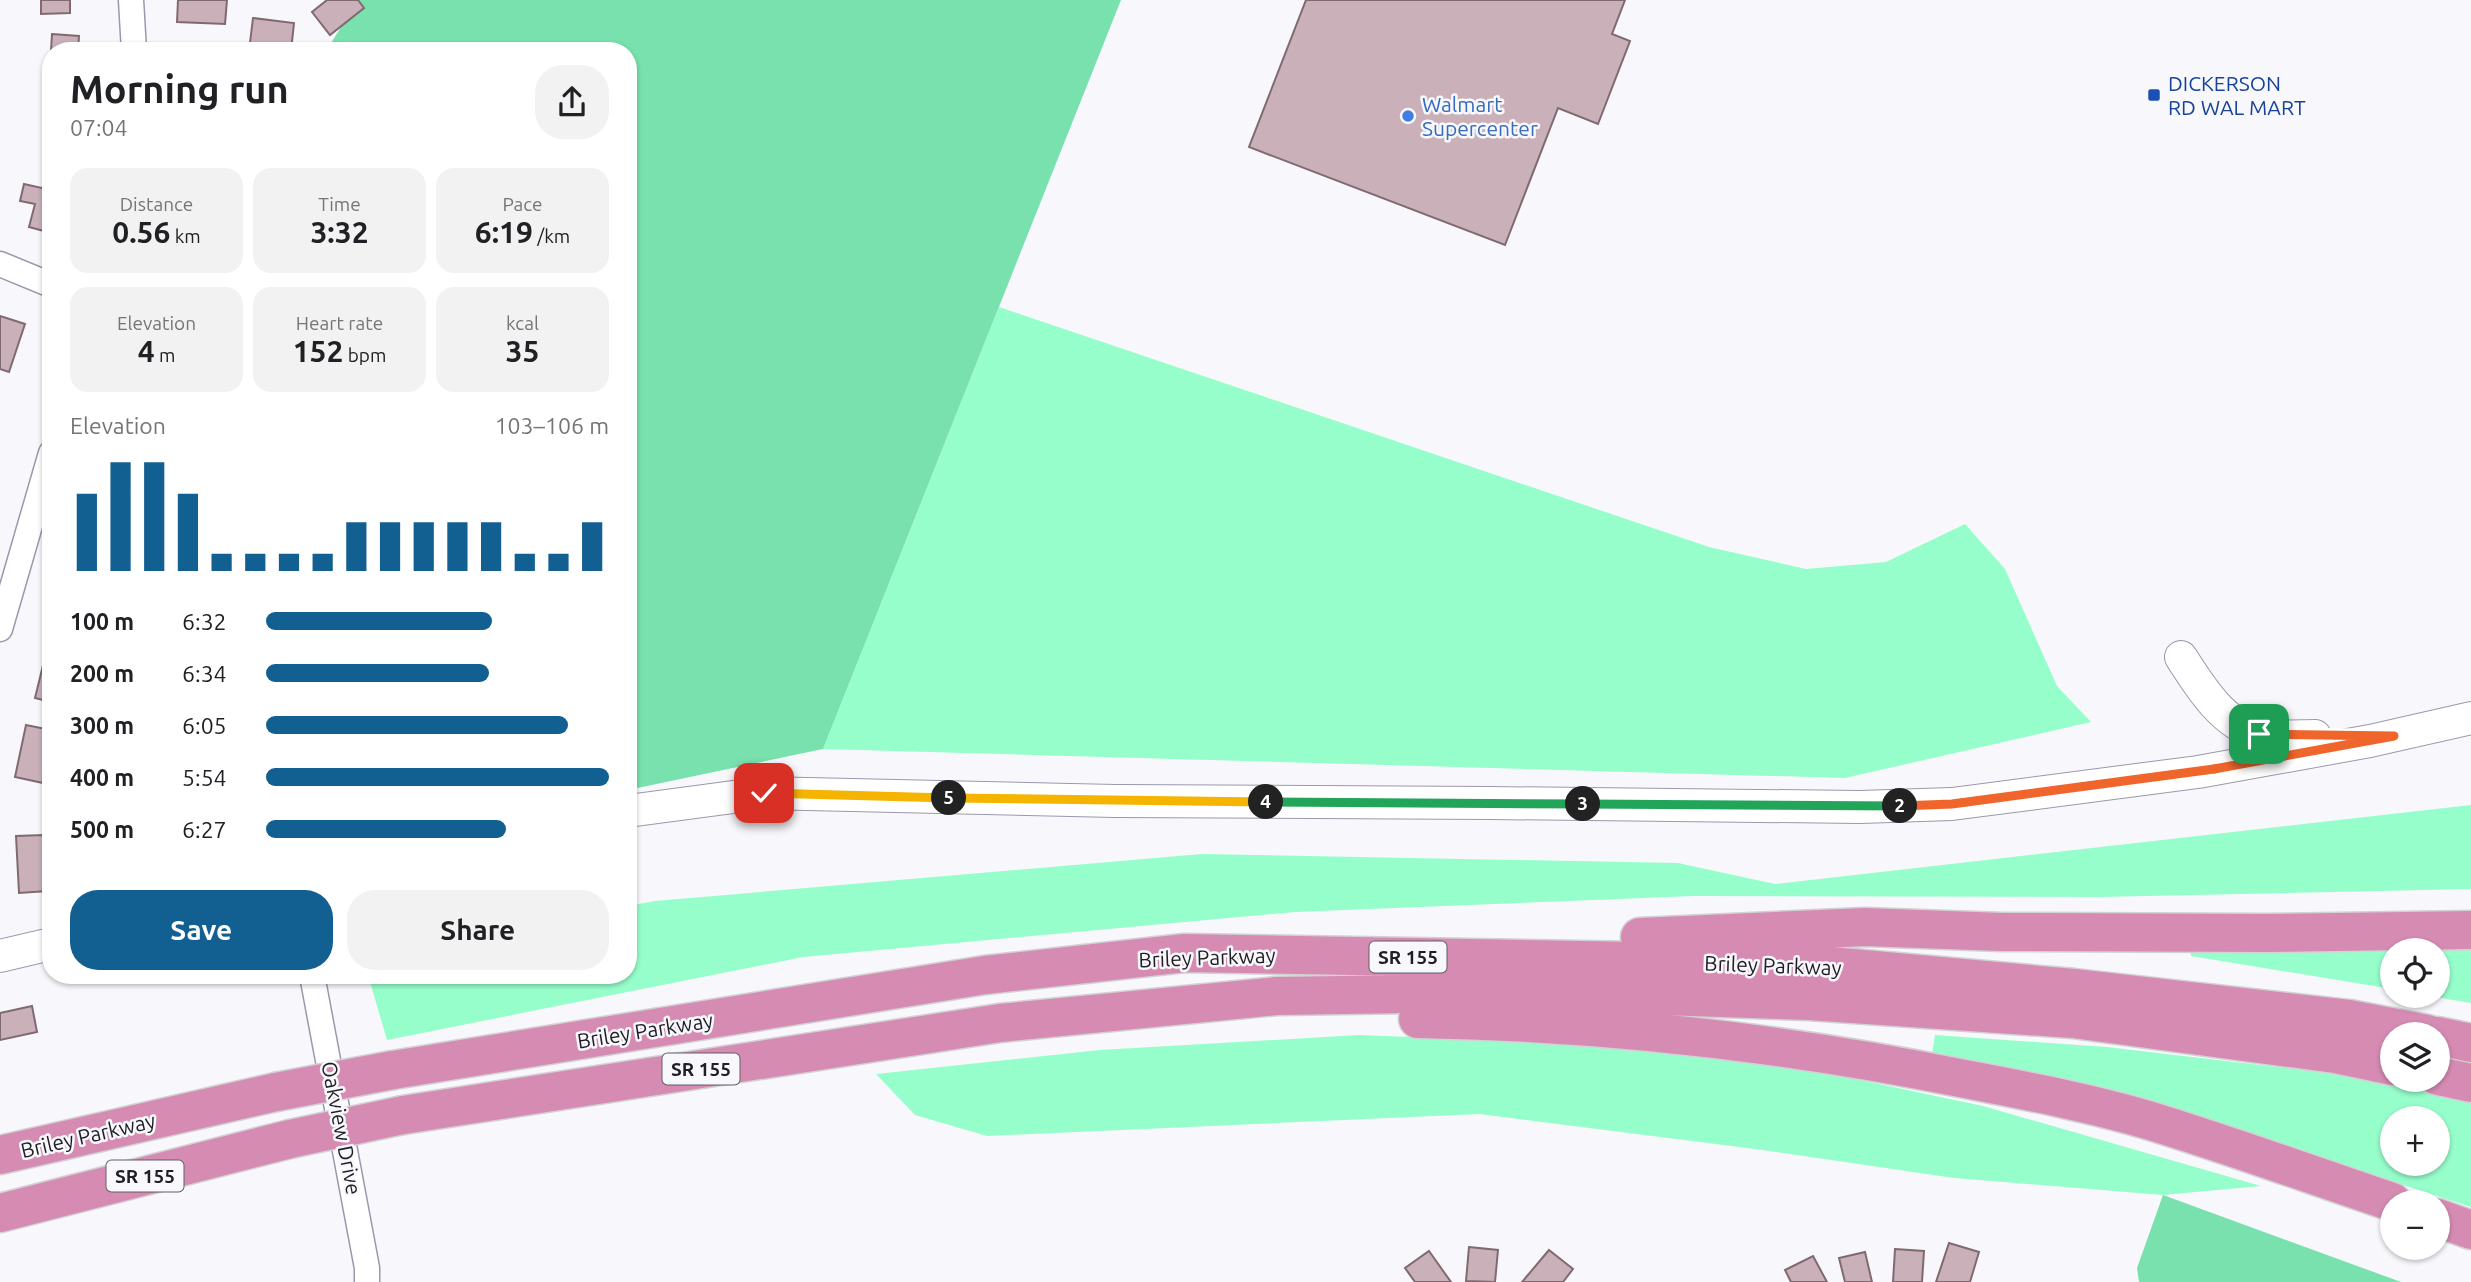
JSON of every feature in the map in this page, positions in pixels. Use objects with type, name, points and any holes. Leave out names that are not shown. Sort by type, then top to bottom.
[{"type":"highway","points":[[1185,953],[1400,938],[1584,939],[1865,927],[2002,932],[2471,930]]},
{"type":"highway","name":"Briley Parkway","points":[[0,1155],[276,1092],[393,1070],[985,975],[1185,953],[1808,964],[2074,988],[2349,1019],[2380,1025]]},
{"type":"highway","name":"Briley Parkway","points":[[0,1213],[290,1139],[403,1115],[1000,1023],[1277,996],[1545,992],[1809,1001],[2073,1019],[2335,1054],[2380,1063]]},
{"type":"highway","points":[[1000,1023],[1127,1024],[1255,1018],[1508,1021],[1783,1049],[1933,1072],[2044,1094],[2136,1117],[2380,1198]]},
{"type":"highway","points":[[2450,1039],[2471,1043]]},
{"type":"highway","points":[[2450,1079],[2471,1083]]},
{"type":"highway","points":[[2450,1222],[2471,1230]]},
{"type":"street","points":[[131,0],[133,42]]},
{"type":"street","points":[[0,264],[42,281]]},
{"type":"street","points":[[0,629],[42,484]]},
{"type":"street","points":[[2181,657],[2202,689],[2218,706],[2235,722],[2252,732],[2277,736],[2394,736]]},
{"type":"street","points":[[637,810],[764,793],[1115,802],[1860,807],[1952,804],[2198,772],[2394,736],[2471,718]]},
{"type":"street","points":[[0,956],[42,946]]},
{"type":"street","name":"Oakview Drive","points":[[314,984],[349,1164],[367,1268],[367,1282]]},
{"type":"green space","points":[[358,0],[1121,0],[823,749],[637,788],[637,42],[332,42]]},
{"type":"green space","points":[[999,307],[1709,547],[1806,569],[1886,562],[1965,524],[2005,569],[2057,686],[2091,722],[1845,778],[823,749]]},
{"type":"green space","points":[[2471,805],[2471,889],[2099,897],[1694,896],[1295,912],[803,957],[387,1040],[371,984],[637,984],[637,904],[1202,854],[1678,863],[1775,884]]},
{"type":"green space","points":[[2380,942],[2380,987],[2191,956],[2189,943]]},
{"type":"green space","points":[[2450,942],[2471,942],[2471,1003],[2450,1000]]},
{"type":"green space","points":[[1359,1035],[1587,1044],[1813,1070],[1983,1106],[2261,1186],[2163,1195],[1954,1178],[1763,1150],[1479,1114],[987,1136],[915,1115],[876,1074],[1100,1050]]},
{"type":"green space","points":[[1935,1035],[2107,1047],[2336,1074],[2380,1082],[2380,1092],[2437,1092],[2471,1098],[2471,1207],[2450,1200],[2450,1190],[2419,1190],[2305,1153],[1932,1054]]},
{"type":"green space","points":[[2163,1195],[2401,1282],[2139,1282],[2137,1268]]},
{"type":"building","points":[[41,0],[70,0],[70,13],[41,14]]},
{"type":"building","points":[[178,0],[227,0],[225,24],[177,22]]},
{"type":"building","points":[[327,0],[358,0],[364,8],[330,35],[312,12]]},
{"type":"building","name":"Walmart Supercenter","points":[[1306,0],[1625,0],[1612,34],[1630,41],[1598,124],[1558,108],[1505,245],[1249,147]]},
{"type":"building","points":[[253,18],[294,23],[292,42],[250,42]]},
{"type":"building","points":[[52,34],[79,36],[79,42],[52,42]]},
{"type":"building","points":[[24,184],[42,188],[42,231],[29,227],[35,204],[20,201]]},
{"type":"building","points":[[0,316],[25,324],[9,372],[0,369]]},
{"type":"building","points":[[42,669],[42,700],[35,698]]},
{"type":"building","points":[[26,725],[42,728],[42,783],[15,777]]},
{"type":"building","points":[[42,835],[42,891],[19,893],[16,836]]},
{"type":"building","points":[[32,1006],[37,1032],[0,1040],[0,1013]]},
{"type":"building","points":[[1949,1243],[1979,1252],[1970,1282],[1936,1282]]},
{"type":"building","points":[[1469,1247],[1498,1250],[1495,1282],[1466,1281]]},
{"type":"building","points":[[1895,1249],[1924,1251],[1922,1282],[1893,1282]]},
{"type":"building","points":[[1549,1250],[1573,1269],[1563,1282],[1522,1282]]},
{"type":"building","points":[[1429,1251],[1451,1282],[1415,1282],[1405,1268]]},
{"type":"building","points":[[1865,1252],[1872,1282],[1845,1282],[1839,1258]]},
{"type":"building","points":[[1813,1256],[1827,1282],[1791,1282],[1785,1270]]},
{"type":"place","name":"DICKERSON RD WAL MART","points":[[2154,95]]},
{"type":"place","name":"Walmart Supercenter","points":[[1408,116]]},
{"type":"route","points":[[764,793],[1115,802],[1860,807],[1952,804],[2198,772],[2394,736],[2259,734]]}]
